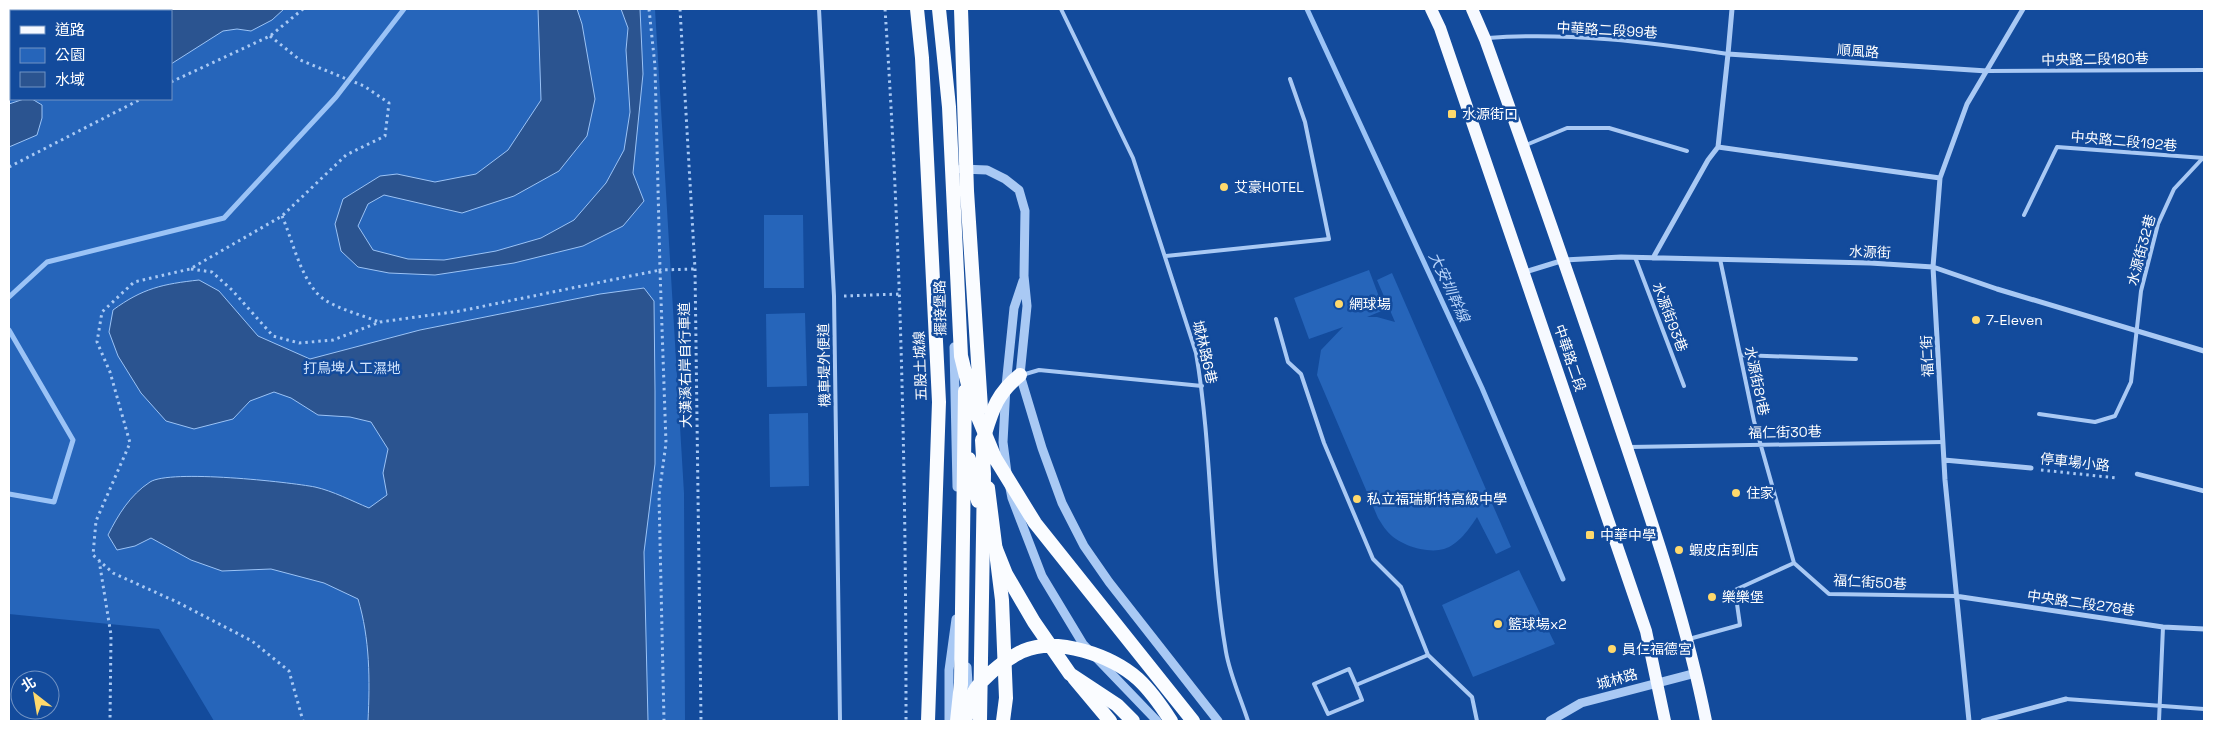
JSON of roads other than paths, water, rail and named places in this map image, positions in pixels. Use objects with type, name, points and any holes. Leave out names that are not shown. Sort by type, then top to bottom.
[{"type":"highway","name":"五股土城線","points":[[917,9],[922,58],[938,402],[928,721]]},
{"type":"highway","points":[[941,9],[949,107],[963,430],[980,511],[1006,574],[1034,622],[1070,674],[1110,721]]},
{"type":"highway","points":[[961,9],[967,190],[984,474],[980,721]]},
{"type":"highway","points":[[957,721],[961,683],[967,190]]},
{"type":"highway","points":[[961,356],[973,405],[994,458],[1035,523],[1193,721]]},
{"type":"highway","points":[[1003,721],[1006,698],[1002,600],[982,440],[994,404],[1006,386],[1020,375]]},
{"type":"highway","points":[[965,721],[974,691],[1000,664],[1024,650],[1048,646],[1072,648],[1097,655],[1118,664],[1138,679],[1171,721]]},
{"type":"highway","points":[[1070,674],[1117,705],[1133,721]]},
{"type":"main road","name":"中華路二段","points":[[1431,9],[1440,28],[1646,632],[1665,721]]},
{"type":"main road","name":"中華路二段","points":[[1472,9],[1485,39],[1524,146],[1627,447],[1688,640],[1704,721]]},
{"type":"street","name":"擺接堡路","points":[[941,9],[951,168],[958,606],[968,668],[970,721]]},
{"type":"street","points":[[1653,258],[1708,160],[1718,147],[1732,9]]},
{"type":"street","name":"福仁街","points":[[1969,721],[1955,596],[1944,460],[1933,267],[1940,178],[1967,104],[2023,9]]},
{"type":"street","name":"順風路","points":[[1728,54],[1987,71]]},
{"type":"street","points":[[1718,147],[1940,178]]},
{"type":"street","points":[[951,168],[987,170],[1005,179],[1020,190],[1025,211],[1024,276],[1027,306],[1020,375],[1042,448],[1062,503],[1084,546],[1108,582],[1218,721]]},
{"type":"street","name":"水源街","points":[[1524,273],[1564,260],[1634,257],[1933,267],[2204,351]]},
{"type":"street","points":[[1024,276],[1014,308],[1002,442],[1012,498],[1042,576],[1083,644],[1157,721]]},
{"type":"street","points":[[1944,460],[2031,468]]},
{"type":"street","points":[[2137,474],[2204,491]]},
{"type":"street","name":"中央路二段278巷","points":[[1955,596],[2163,627],[2204,629]]},
{"type":"street","name":"擺接堡路","points":[[950,721],[949,670],[958,606]]},
{"type":"street","name":"城林路","points":[[1550,721],[1581,703],[1696,673]]},
{"type":"street","points":[[1983,721],[2066,699]]},
{"type":"lane","name":"機車堤外便道","points":[[819,9],[834,296],[840,721]]},
{"type":"lane","name":"城林路6巷","points":[[1061,9],[1133,158],[1196,353],[1202,386],[1226,654],[1248,721]]},
{"type":"lane","name":"中華路二段99巷","points":[[1485,39],[1515,36],[1629,41],[1728,54]]},
{"type":"lane","name":"中央路二段180巷","points":[[1987,71],[2204,70]]},
{"type":"lane","points":[[1166,256],[1329,239],[1305,122],[1290,79]]},
{"type":"lane","points":[[1524,146],[1567,128],[1609,128],[1687,151]]},
{"type":"lane","name":"中央路二段192巷","points":[[2024,215],[2057,147],[2203,158]]},
{"type":"lane","name":"水源街32巷","points":[[2039,414],[2094,422],[2115,416],[2131,382],[2141,291],[2158,224],[2174,189],[2203,158]]},
{"type":"lane","name":"水源街93巷","points":[[1634,257],[1684,386]]},
{"type":"lane","name":"水源街81巷","points":[[1720,259],[1760,444],[1794,563]]},
{"type":"lane","points":[[1276,319],[1288,362],[1300,374],[1324,443],[1373,559],[1401,587],[1428,655],[1472,697],[1477,721]]},
{"type":"lane","points":[[1740,356],[1856,359]]},
{"type":"lane","points":[[1020,375],[1039,370],[1202,386]]},
{"type":"lane","name":"福仁街30巷","points":[[1627,447],[1943,442]]},
{"type":"lane","points":[[1688,640],[1740,625],[1735,590],[1794,563]]},
{"type":"lane","name":"福仁街50巷","points":[[1794,563],[1829,594],[1955,596]]},
{"type":"lane","points":[[2159,721],[2163,627]]},
{"type":"lane","points":[[1356,685],[1428,655]]},
{"type":"lane","points":[[1349,669],[1356,685],[1362,700],[1328,714],[1314,684],[1349,669]]},
{"type":"lane","points":[[2066,699],[2160,704],[2204,709]]},
{"type":"water","points":[[9,9],[284,9],[272,20],[251,31],[237,29],[223,31],[172,63],[172,10],[10,10],[9,18]]},
{"type":"water","points":[[538,9],[577,9],[582,24],[595,99],[587,136],[559,171],[514,196],[462,213],[384,195],[368,204],[358,226],[373,250],[408,259],[444,260],[496,251],[541,238],[574,220],[606,183],[624,150],[630,112],[626,50],[628,28],[621,9],[640,9],[643,74],[633,173],[644,201],[623,226],[583,246],[514,263],[435,275],[389,273],[358,267],[341,251],[335,224],[343,199],[380,176],[397,174],[435,182],[476,174],[508,150],[541,100]]},
{"type":"water","points":[[21,100],[34,100],[42,105],[42,118],[37,135],[9,147],[9,104]]},
{"type":"water","points":[[199,280],[219,291],[258,336],[310,359],[420,330],[600,294],[644,288],[654,301],[655,391],[655,464],[644,552],[648,721],[368,721],[367,644],[358,599],[324,583],[271,569],[222,571],[191,560],[151,538],[135,546],[117,550],[108,535],[120,513],[143,487],[150,482],[162,478],[230,478],[315,487],[369,508],[387,495],[383,473],[388,449],[371,422],[350,417],[318,415],[291,398],[274,392],[250,401],[233,419],[194,429],[166,421],[141,393],[118,356],[109,332],[113,310],[134,297],[154,288]]},
{"type":"waterway","points":[[9,297],[47,262],[224,218],[336,97],[404,9]]},
{"type":"waterway","name":"大安圳幹線","points":[[1307,9],[1482,388],[1563,579]]},
{"type":"waterway","points":[[9,330],[73,440],[54,502],[9,494]]},
{"type":"place","name":"水源街口","points":[[1452,114]]},
{"type":"place","name":"艾豪HOTEL","points":[[1224,187]]},
{"type":"place","name":"網球場","points":[[1339,304]]},
{"type":"place","name":"7-Eleven","points":[[1976,320]]},
{"type":"place","name":"住家","points":[[1736,493]]},
{"type":"place","name":"私立福瑞斯特高級中學","points":[[1357,499]]},
{"type":"place","name":"中華中學","points":[[1590,535]]},
{"type":"place","name":"蝦皮店到店","points":[[1679,550]]},
{"type":"place","name":"樂樂堡","points":[[1712,597]]},
{"type":"place","name":"籃球場x2","points":[[1498,624]]},
{"type":"place","name":"員仁福德宮","points":[[1612,649]]},
{"type":"park label","name":"打鳥埤人工濕地","points":[[352,368]]}]
